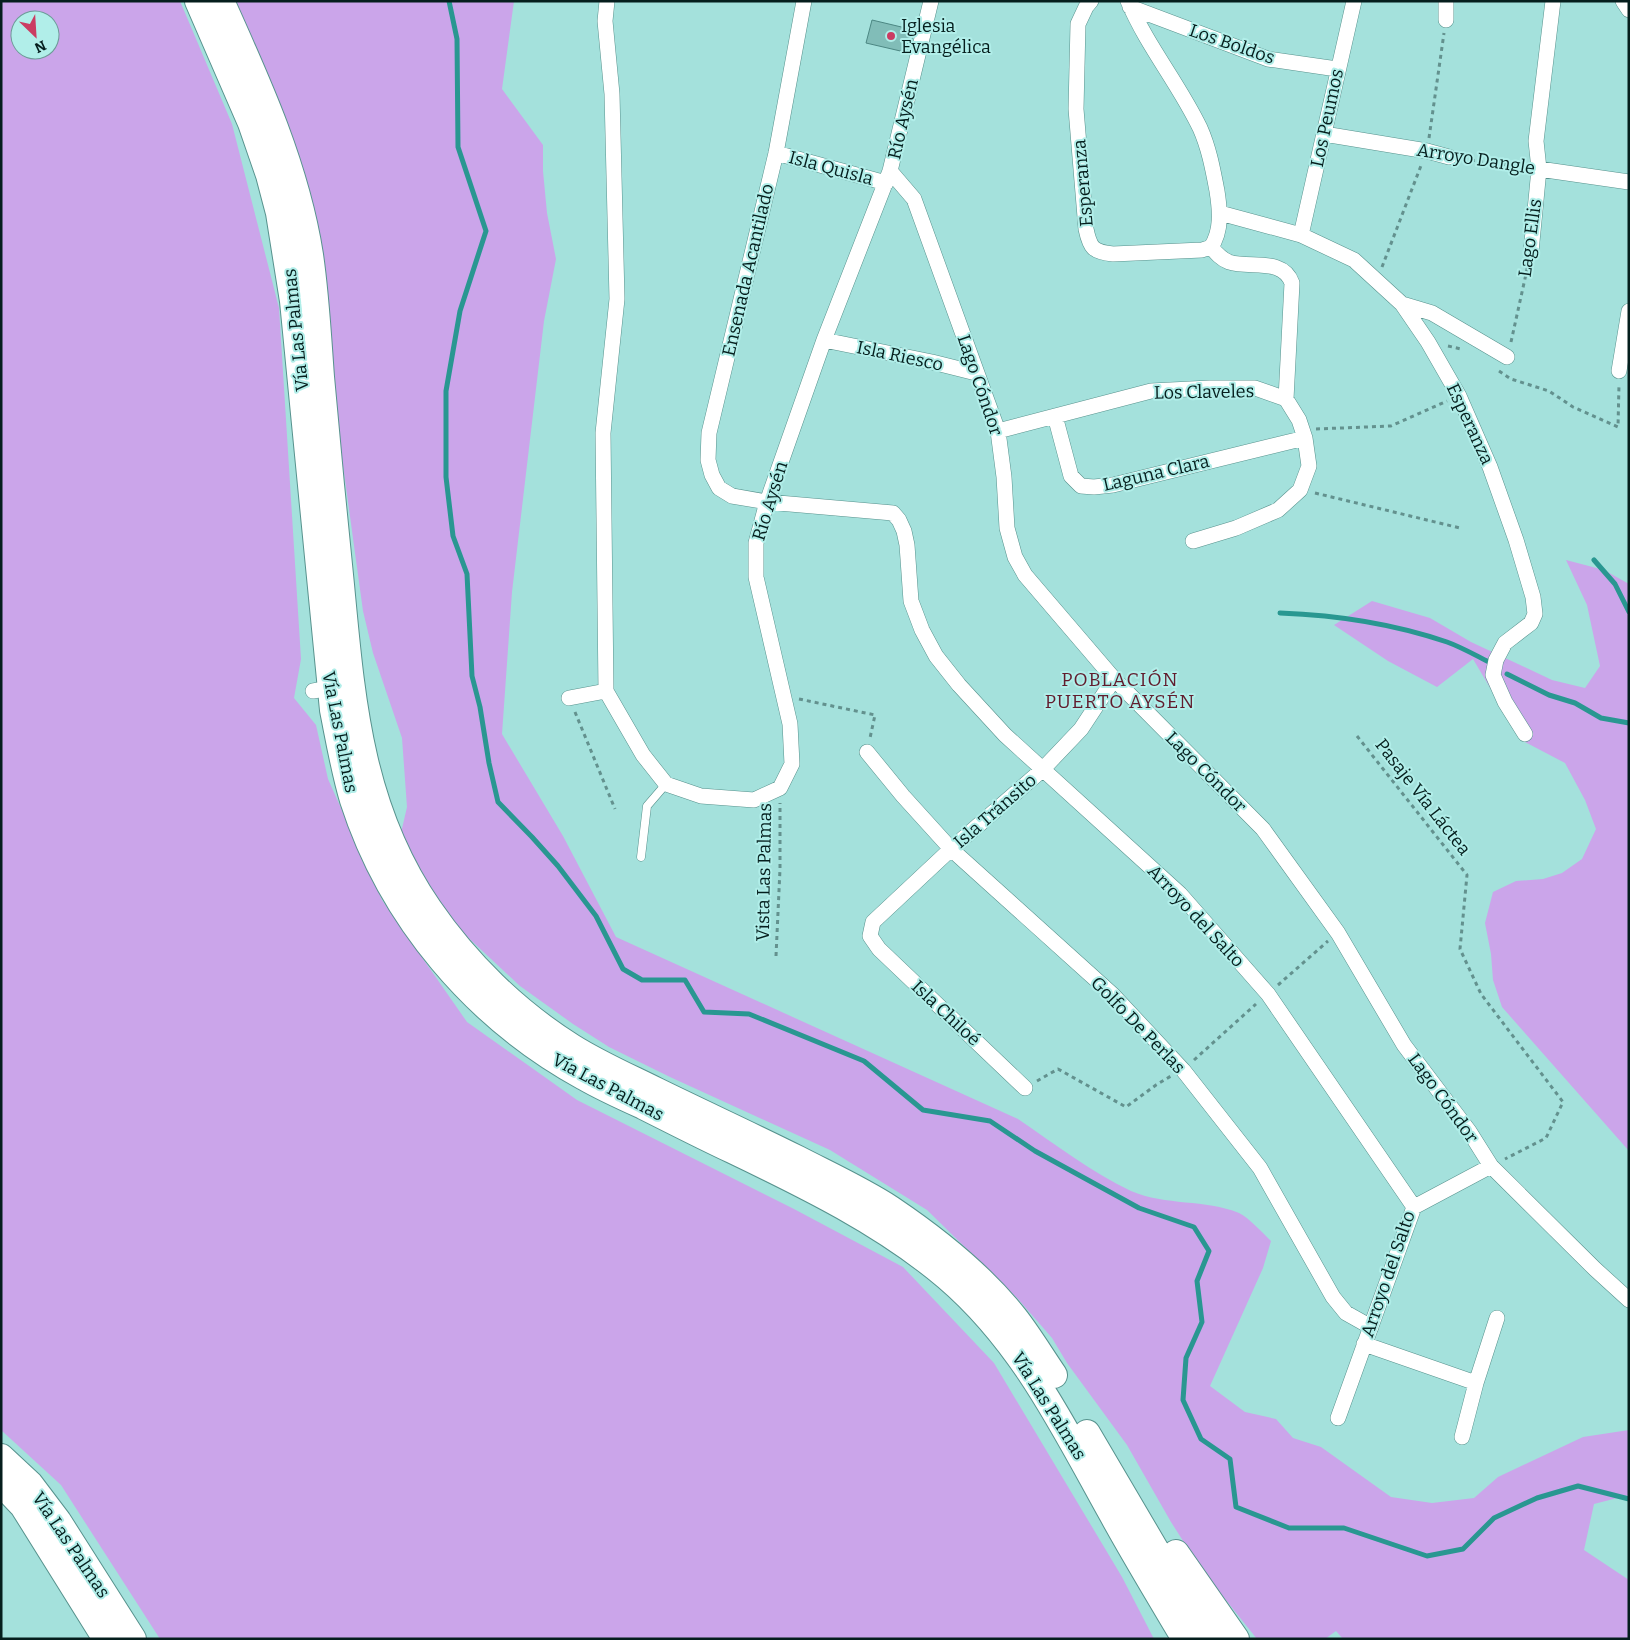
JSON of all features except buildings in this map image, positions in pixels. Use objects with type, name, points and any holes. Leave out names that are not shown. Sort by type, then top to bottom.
[{"type":"highway","name":"Vía Las Palmas","points":[[198,1],[251,123],[270,174],[279,213],[294,301],[321,690],[344,770],[365,833],[378,863],[398,899],[425,939],[450,970],[493,1014],[538,1049],[585,1078],[793,1179],[862,1217],[900,1241],[950,1280],[999,1330],[1039,1384],[1185,1639]]},
{"type":"highway","name":"Vía Las Palmas","points":[[221,1],[255,77],[280,143],[304,221],[314,294],[344,611],[358,730],[368,777],[382,822],[410,879],[432,913],[467,957],[521,1009],[544,1028],[569,1045],[602,1063],[764,1142],[888,1207],[953,1256],[1012,1314],[1031,1339],[1208,1639]]},
{"type":"highway","points":[[1086,1431],[1139,1500],[1236,1639]]},
{"type":"highway","name":"Vía Las Palmas","points":[[1,1458],[30,1484],[58,1521],[133,1639]]},
{"type":"highway","name":"Vía Las Palmas","points":[[1,1483],[23,1506],[106,1639]]},
{"type":"street","points":[[607,1],[605,21],[612,94],[617,299],[604,433],[606,691],[643,755],[666,784],[701,796],[754,800],[780,788]]},
{"type":"street","name":"Ensenada Acantilado","points":[[767,502],[732,496],[719,488],[712,475],[708,460],[710,434],[776,153],[804,1]]},
{"type":"street","name":"Río Aysén","points":[[780,788],[792,764],[790,724],[756,577],[756,544],[767,502],[824,340],[888,177],[931,1]]},
{"type":"street","name":"Esperanza","points":[[1091,1],[1078,24],[1076,109],[1086,229],[1089,242],[1095,250],[1113,254],[1202,250],[1211,247]]},
{"type":"street","name":"Los Peumos","points":[[1301,235],[1337,69],[1354,1]]},
{"type":"street","points":[[1446,1],[1446,20]]},
{"type":"street","name":"Lago Ellis","points":[[1531,252],[1539,169],[1536,141],[1553,1]]},
{"type":"street","points":[[1623,1],[1629,10]]},
{"type":"street","points":[[1129,4],[1140,27],[1186,101],[1201,130],[1213,170],[1220,213],[1215,240],[1211,247],[1218,256],[1229,262],[1279,268],[1289,274],[1292,283],[1286,399],[1300,420],[1309,466],[1300,490],[1278,510],[1236,528],[1193,541]]},
{"type":"street","name":"Los Boldos","points":[[1129,4],[1268,59],[1337,69]]},
{"type":"street","name":"Arroyo Dangle","points":[[1324,134],[1427,151],[1449,157]]},
{"type":"street","name":"Isla Quisla","points":[[776,153],[888,177]]},
{"type":"street","name":"Arroyo Dangle","points":[[1539,169],[1629,182]]},
{"type":"street","name":"Lago Cóndor","points":[[888,177],[914,199],[998,431],[1004,477],[1007,528],[1015,557],[1025,575],[1114,679],[1263,829],[1338,933],[1404,1044],[1469,1131],[1491,1166],[1629,1300]]},
{"type":"street","name":"Esperanza","points":[[1220,213],[1301,235],[1354,260],[1402,304],[1428,342],[1459,396],[1490,467],[1516,540],[1533,597],[1536,614],[1531,623],[1506,643],[1496,660],[1493,675],[1505,702],[1524,734]]},
{"type":"street","points":[[1402,304],[1432,313],[1507,357]]},
{"type":"street","points":[[1619,370],[1629,310]]},
{"type":"street","name":"Isla Riesco","points":[[824,340],[976,373]]},
{"type":"street","name":"Los Claveles","points":[[998,431],[1151,392],[1210,388],[1255,388],[1286,399]]},
{"type":"street","name":"Laguna Clara","points":[[1055,416],[1071,476],[1081,486],[1094,488],[1113,485],[1304,434]]},
{"type":"street","name":"Arroyo del Salto","points":[[767,502],[893,513],[904,531],[907,545],[911,602],[922,630],[936,656],[985,713],[1042,770],[1180,894],[1268,994],[1414,1207],[1338,1418]]},
{"type":"street","name":"Isla Tránsito","points":[[870,936],[873,922],[951,849],[1042,770],[1081,728],[1114,679]]},
{"type":"street","points":[[569,698],[606,691]]},
{"type":"street","name":"Golfo De Perlas","points":[[867,752],[902,796],[951,849],[1113,995],[1182,1070],[1260,1168],[1333,1297],[1346,1313],[1371,1327]]},
{"type":"street","name":"Isla Chiloé","points":[[870,936],[879,949],[1025,1088]]},
{"type":"street","points":[[1414,1207],[1491,1166]]},
{"type":"street","points":[[1462,1437],[1476,1383],[1497,1318]]},
{"type":"street","points":[[1364,1344],[1476,1383]]},
{"type":"lane","points":[[641,857],[647,806],[666,784]]},
{"type":"path","name":"Arroyo Dangle","points":[[1449,157],[1539,169]]},
{"type":"path","name":"Lago Ellis","points":[[1507,357],[1531,252]]},
{"type":"path","points":[[1428,342],[1467,350]]},
{"type":"path","points":[[1496,370],[1511,379],[1549,391],[1573,407],[1618,428],[1619,370]]},
{"type":"path","points":[[1304,434],[1391,426],[1459,396]]},
{"type":"path","points":[[1300,490],[1460,528]]},
{"type":"path","points":[[784,695],[874,715],[867,752]]},
{"type":"path","points":[[569,698],[615,809]]},
{"type":"path","name":"Pasaje Vía Láctea","points":[[1357,736],[1467,875],[1460,949],[1481,994],[1563,1102],[1546,1138],[1491,1166]]},
{"type":"path","name":"Vista Las Palmas","points":[[776,956],[780,869],[780,788]]},
{"type":"path","points":[[1025,1088],[1058,1069],[1126,1107],[1156,1084],[1182,1070]]},
{"type":"shaded area","points":[[1,1],[180,1],[232,124],[279,308],[301,659],[294,698],[316,725],[328,779],[382,900],[467,1022],[577,1100],[794,1209],[903,1267],[994,1363],[1122,1577],[1154,1639],[160,1639],[61,1485],[1,1430]]},
{"type":"shaded area","points":[[234,1],[514,1],[502,89],[543,145],[543,171],[547,213],[556,259],[544,321],[512,592],[502,734],[563,836],[616,937],[1018,1119],[1087,1166],[1131,1191],[1158,1199],[1213,1206],[1243,1215],[1271,1241],[1263,1268],[1210,1386],[1245,1412],[1276,1419],[1293,1438],[1321,1447],[1391,1497],[1432,1503],[1474,1498],[1498,1477],[1583,1437],[1629,1430],[1629,1495],[1594,1504],[1584,1550],[1629,1580],[1629,1639],[1343,1639],[1336,1631],[1325,1639],[1257,1639],[1201,1569],[1171,1522],[1127,1445],[1067,1363],[1052,1338],[1018,1299],[927,1210],[830,1150],[609,1047],[520,986],[460,930],[434,897],[401,833],[407,807],[402,738],[373,653],[363,611],[331,378]]},
{"type":"shaded area","points":[[1566,560],[1604,570],[1629,584],[1629,1151],[1502,1007],[1493,980],[1491,954],[1485,923],[1493,892],[1516,881],[1543,879],[1562,873],[1582,859],[1596,829],[1585,800],[1565,763],[1521,740],[1473,659],[1437,687],[1388,661],[1334,625],[1372,601],[1430,618],[1471,642],[1552,680],[1585,688],[1600,666],[1587,605]]},
{"type":"waterway","points":[[449,1],[457,39],[458,147],[486,231],[460,311],[446,391],[446,477],[453,536],[467,574],[472,676],[480,707],[489,763],[498,802],[558,866],[596,916],[623,969],[642,980],[685,980],[704,1012],[749,1014],[864,1061],[923,1110],[990,1121],[1035,1151],[1139,1208],[1194,1227],[1209,1251],[1197,1281],[1202,1322],[1186,1358],[1183,1400],[1201,1439],[1230,1459],[1236,1507],[1289,1528],[1344,1528],[1427,1556],[1463,1549],[1494,1518],[1537,1498],[1578,1486],[1629,1499]]},
{"type":"waterway","points":[[1594,560],[1615,584],[1629,612]]},
{"type":"waterway","points":[[1280,613],[1343,618],[1386,625],[1452,644],[1489,662]]},
{"type":"waterway","points":[[1507,674],[1549,695],[1575,703],[1601,718],[1629,723]]},
{"type":"place","name":"Iglesia Evangélica","points":[[891,36]]},
{"type":"district","name":"POBLACIÓN PUERTO AYSÉN","points":[[1120,690]]}]
